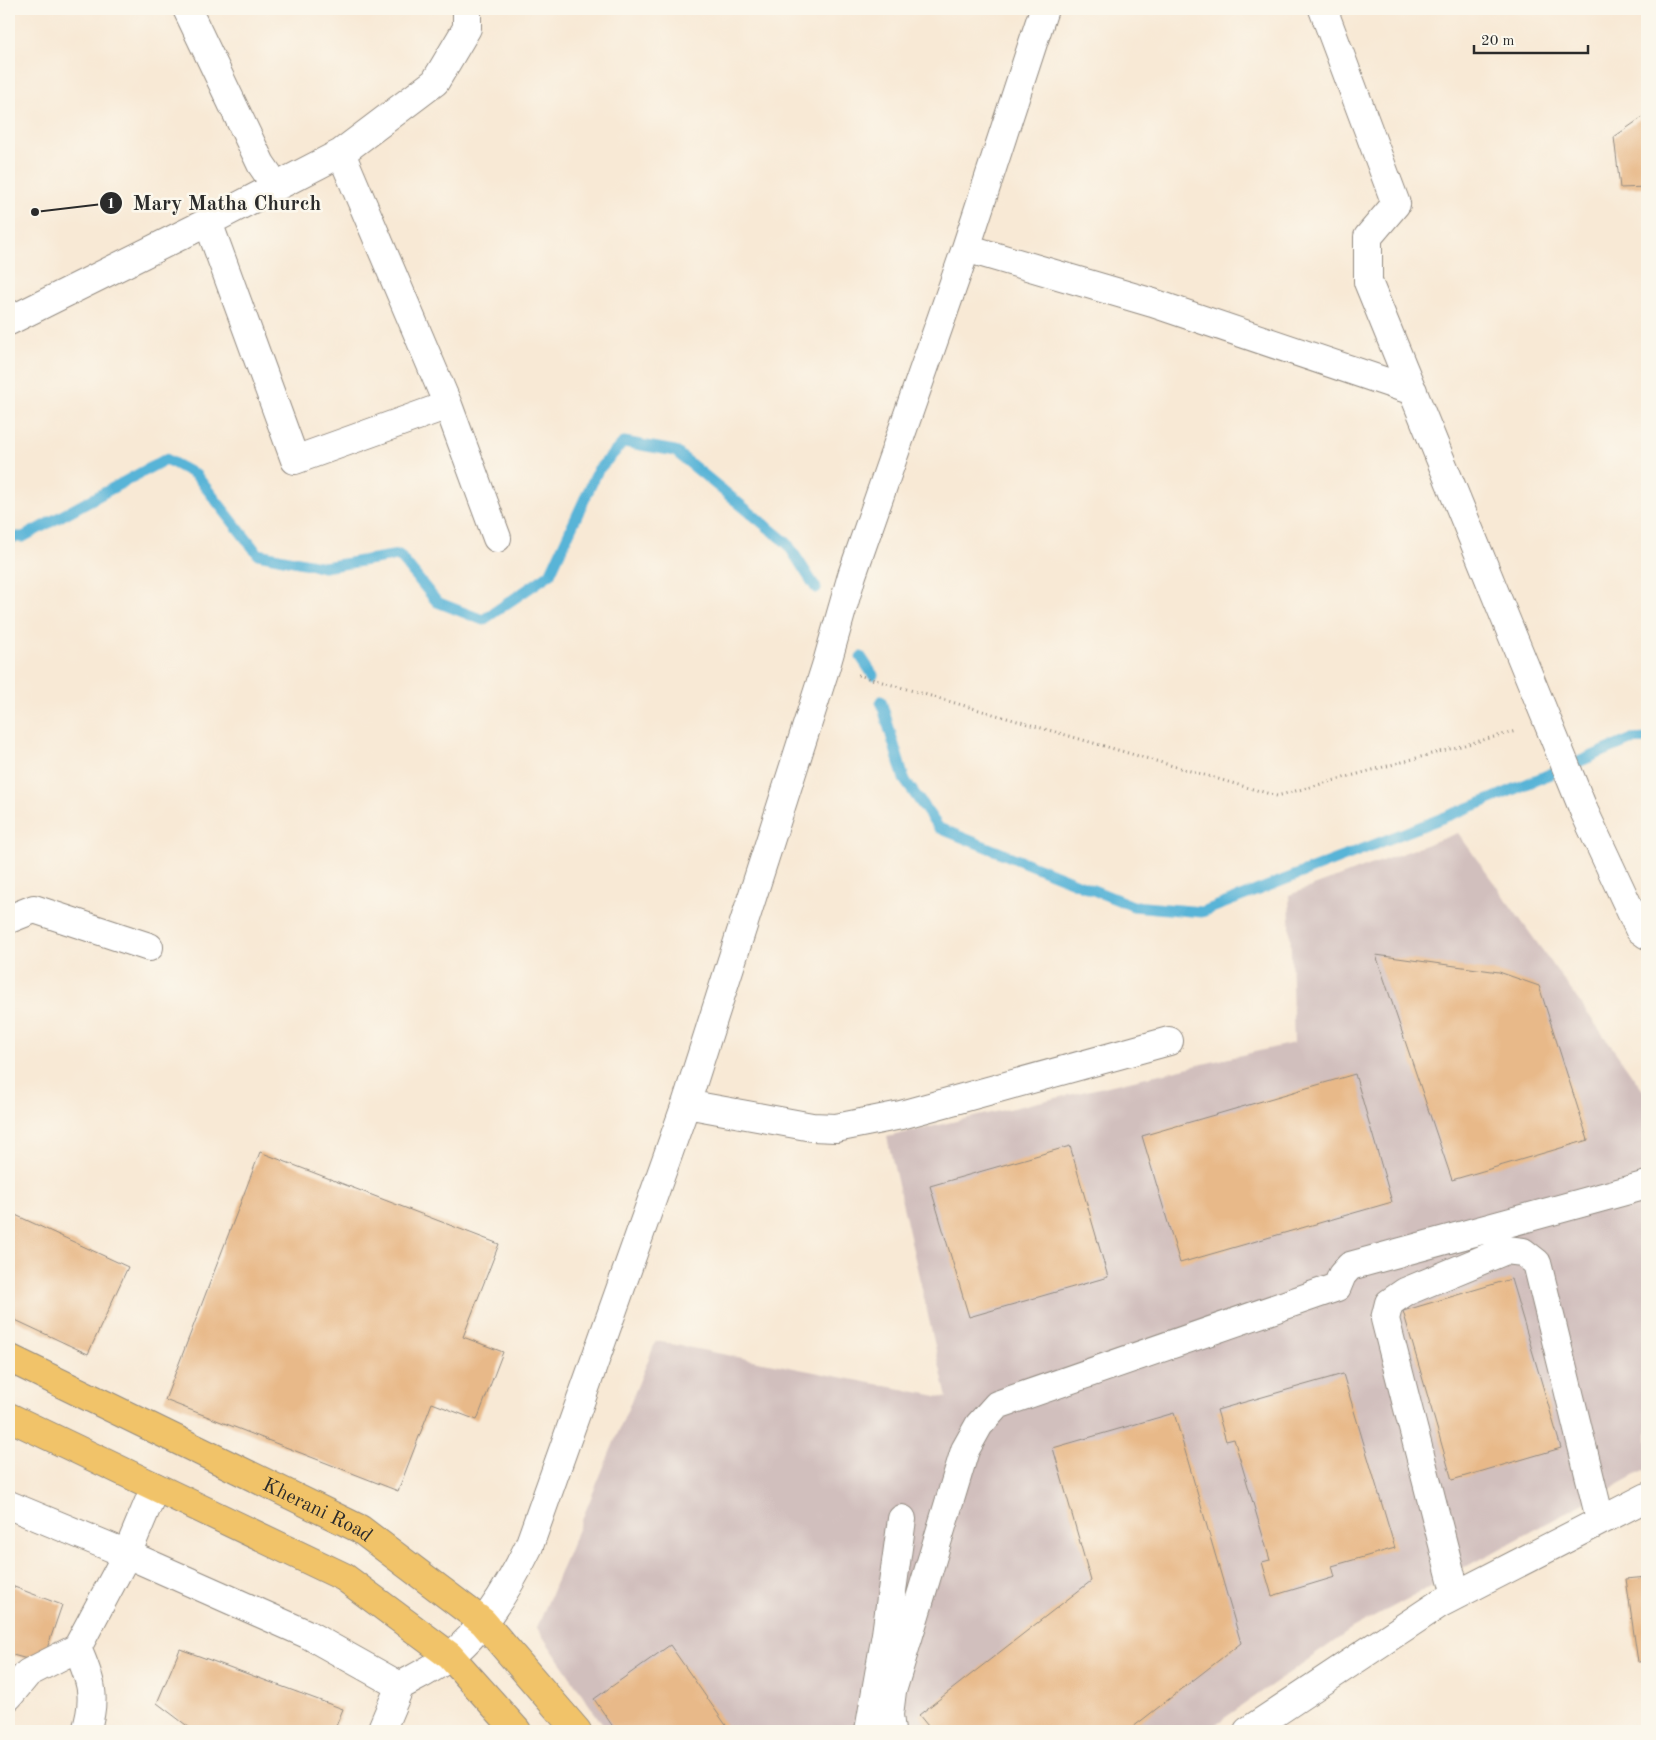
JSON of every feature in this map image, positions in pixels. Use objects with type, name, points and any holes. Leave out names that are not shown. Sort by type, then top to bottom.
[{"type":"main road","name":"Kherani Road","points":[[9,1358],[360,1529],[483,1622],[577,1731]]},
{"type":"main road","points":[[9,1416],[344,1577],[450,1656],[517,1731]]},
{"type":"street","points":[[188,9],[261,164],[276,186]]},
{"type":"street","points":[[9,321],[208,222],[341,153],[435,82],[467,28],[467,9]]},
{"type":"street","points":[[382,1731],[400,1686],[450,1656],[483,1622],[510,1585],[529,1546],[686,1104],[826,666],[852,575],[966,248],[1044,9]]},
{"type":"street","points":[[1323,9],[1396,204],[1368,238],[1368,282],[1573,784],[1639,929],[1647,935]]},
{"type":"street","points":[[341,153],[448,405],[497,538]]},
{"type":"street","points":[[208,222],[295,460],[448,405]]},
{"type":"street","points":[[966,248],[1153,303],[1413,392]]},
{"type":"street","points":[[9,919],[34,908],[149,947]]},
{"type":"street","points":[[686,1104],[812,1127],[836,1128],[901,1114],[1169,1041]]},
{"type":"street","points":[[891,1731],[888,1715],[892,1691],[964,1450],[979,1425],[998,1405],[1337,1287],[1342,1275],[1350,1266],[1647,1185]]},
{"type":"street","points":[[1456,1595],[1385,1319],[1389,1303],[1405,1292],[1506,1250],[1522,1252],[1537,1263],[1600,1519]]},
{"type":"street","points":[[9,1696],[28,1673],[77,1648],[127,1554],[155,1487]]},
{"type":"street","points":[[1248,1731],[1439,1604],[1600,1519],[1647,1497]]},
{"type":"street","points":[[9,1505],[127,1554],[306,1634],[400,1686]]},
{"type":"street","points":[[869,1731],[886,1634],[902,1519]]},
{"type":"street","points":[[77,1648],[91,1680],[92,1710],[86,1731]]},
{"type":"path","points":[[826,666],[1277,796],[1548,723]]},
{"type":"shaded area","points":[[1458,833],[1647,1096],[1647,1469],[1352,1629],[1206,1731],[607,1731],[537,1628],[656,1341],[947,1398],[887,1137],[1294,1043],[1289,895]]},
{"type":"building","points":[[1647,114],[1647,187],[1620,188],[1614,137]]},
{"type":"building","points":[[1376,955],[1499,972],[1539,986],[1588,1140],[1452,1180]]},
{"type":"building","points":[[1355,1074],[1392,1202],[1180,1263],[1142,1136]]},
{"type":"building","points":[[1070,1146],[1108,1277],[969,1317],[930,1186]]},
{"type":"building","points":[[260,1152],[499,1244],[463,1337],[503,1352],[477,1420],[432,1403],[398,1491],[165,1400]]},
{"type":"building","points":[[9,1212],[128,1267],[88,1354],[9,1317]]},
{"type":"building","points":[[1511,1279],[1561,1448],[1452,1480],[1403,1311]]},
{"type":"building","points":[[1343,1374],[1395,1548],[1332,1566],[1335,1577],[1272,1596],[1262,1562],[1270,1560],[1234,1439],[1226,1441],[1217,1410]]},
{"type":"building","points":[[1174,1413],[1241,1643],[1128,1731],[932,1731],[919,1715],[1091,1581],[1053,1448]]},
{"type":"building","points":[[1647,1577],[1647,1661],[1638,1662],[1626,1579]]},
{"type":"building","points":[[9,1585],[62,1605],[42,1663],[9,1654]]},
{"type":"building","points":[[670,1645],[730,1731],[616,1731],[594,1699]]},
{"type":"building","points":[[180,1649],[343,1709],[334,1731],[188,1731],[190,1728],[157,1703]]},
{"type":"waterway","points":[[9,537],[23,537],[166,459],[196,475],[258,554],[324,567],[399,555],[437,602],[483,620],[550,574],[598,470],[624,442],[675,451],[787,543],[816,588]]},
{"type":"waterway","points":[[861,657],[873,675]]},
{"type":"waterway","points":[[881,701],[904,779],[939,828],[1133,906],[1202,912],[1491,799],[1630,740],[1647,739]]},
{"type":"place","name":"Mary Matha Church","points":[[35,212]]}]
